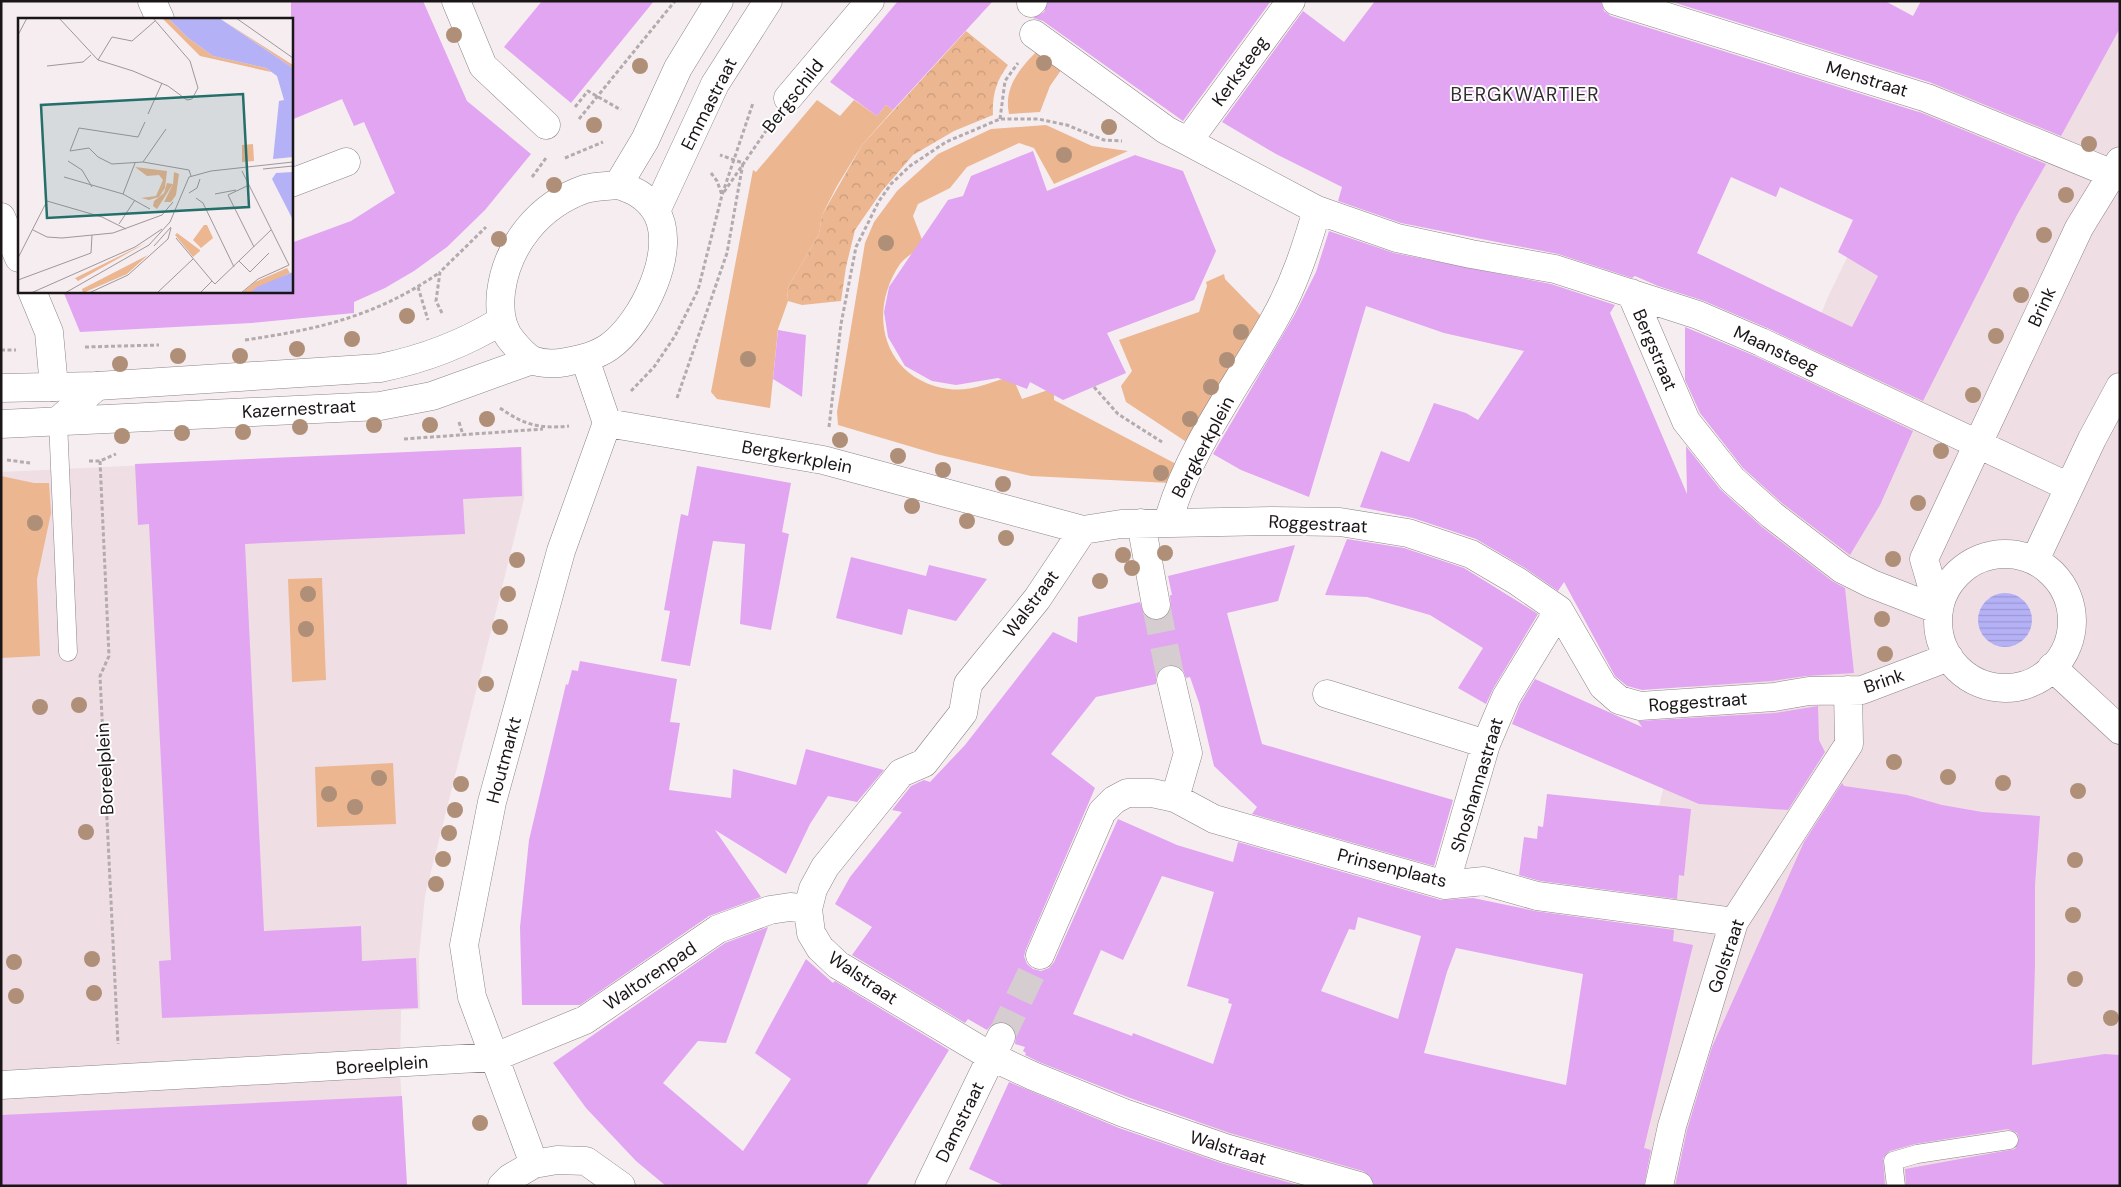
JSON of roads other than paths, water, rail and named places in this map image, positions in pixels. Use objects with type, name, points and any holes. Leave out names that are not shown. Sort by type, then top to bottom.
[{"type":"street","points":[[152,1],[160,18]]},
{"type":"street","points":[[456,1],[483,66],[546,125]]},
{"type":"street","points":[[618,185],[645,140],[678,68],[719,1]]},
{"type":"street","name":"Emmastraat","points":[[656,211],[715,84],[768,1]]},
{"type":"street","name":"Bergschild","points":[[788,98],[870,1]]},
{"type":"street","name":"Kerksteeg","points":[[1177,135],[1291,1]]},
{"type":"street","name":"Menstraat","points":[[1616,1],[1927,98],[2118,176]]},
{"type":"street","points":[[1036,36],[1177,135],[1317,210]]},
{"type":"street","points":[[292,183],[346,162]]},
{"type":"street","name":"Brink","points":[[1939,610],[1949,585],[1957,574],[1974,562],[1994,555],[2014,555],[2035,560],[2050,570],[2061,583],[2069,599],[2072,617],[2071,634],[2066,651],[2044,676],[2030,684],[2000,688],[1985,685],[1971,678],[1949,657],[1942,643],[1939,610],[1924,559],[2080,228],[2118,176]]},
{"type":"street","points":[[618,185],[636,191],[647,199],[656,211],[662,227],[663,243],[660,267],[649,296],[631,325],[608,348],[585,359],[560,363],[532,360],[510,338],[501,321],[500,304],[506,266],[517,243],[529,226],[564,198],[586,189],[618,185]]},
{"type":"street","name":"Bergstraat","points":[[1317,210],[1397,238],[1554,269],[1631,293],[1686,421],[1732,479],[1772,515],[1842,569],[1872,584],[1939,610]]},
{"type":"street","name":"Bergkerkplein","points":[[607,424],[823,460],[1083,530],[1141,523],[1168,522],[1175,499],[1192,459],[1275,318],[1301,265],[1317,210]]},
{"type":"street","points":[[9,222],[18,254]]},
{"type":"street","points":[[32,292],[49,332],[54,387]]},
{"type":"street","name":"Maansteeg","points":[[1631,293],[1698,314],[1978,444]]},
{"type":"street","name":"Kazernestraat","points":[[1,388],[97,386],[380,368],[401,364],[458,346],[501,321]]},
{"type":"street","points":[[585,359],[607,424]]},
{"type":"street","name":"Kazernestraat","points":[[1,424],[380,406],[432,396],[532,360]]},
{"type":"street","points":[[58,421],[97,386]]},
{"type":"street","points":[[2035,560],[2069,487],[2120,387]]},
{"type":"street","name":"Houtmarkt","points":[[534,1164],[472,996],[464,945],[497,783],[561,550],[607,424]]},
{"type":"street","points":[[1978,444],[2069,487]]},
{"type":"street","name":"Roggestraat","points":[[1168,522],[1340,522],[1408,533],[1471,554],[1517,581],[1559,610],[1603,686],[1619,700],[1640,706],[1774,697],[1809,691],[1848,690]]},
{"type":"street","points":[[1141,523],[1156,605]]},
{"type":"street","name":"Walstraat","points":[[1083,530],[1037,599],[968,684],[963,713],[924,763],[901,773],[824,867],[813,890],[808,909],[811,932],[820,948],[838,966],[1124,1113],[1225,1148],[1359,1186]]},
{"type":"street","name":"Shoshannastraat","points":[[1445,885],[1486,744],[1506,697],[1559,610]]},
{"type":"street","name":"Brink","points":[[1848,690],[1862,690],[1949,657]]},
{"type":"street","points":[[2052,667],[2120,730]]},
{"type":"street","points":[[1171,680],[1188,753],[1175,798]]},
{"type":"street","name":"Golstraat","points":[[1659,1186],[1672,1126],[1734,922],[1849,744],[1848,690]]},
{"type":"street","points":[[1327,694],[1486,744]]},
{"type":"street","name":"Prinsenplaats","points":[[1040,956],[1102,812],[1114,800],[1127,793],[1152,793],[1175,798],[1214,819],[1445,885],[1484,881],[1537,896],[1734,922]]},
{"type":"street","name":"Waltorenpad","points":[[495,1057],[585,1020],[718,929],[770,910],[790,907],[808,909]]},
{"type":"street","name":"Damstraat","points":[[928,1186],[996,1047]]},
{"type":"street","name":"Boreelplein","points":[[1,1085],[120,1080],[495,1057]]},
{"type":"street","points":[[502,1186],[510,1178],[534,1164],[557,1160],[586,1161],[621,1186]]},
{"type":"lane","points":[[58,421],[68,652]]},
{"type":"lane","points":[[1896,1186],[1893,1161],[1917,1154],[2009,1140]]},
{"type":"tunnel","points":[[1156,605],[1171,680]]},
{"type":"tunnel","points":[[1001,1037],[1040,955]]},
{"type":"district","name":"BERGKWARTIER","points":[[1525,94]]}]
